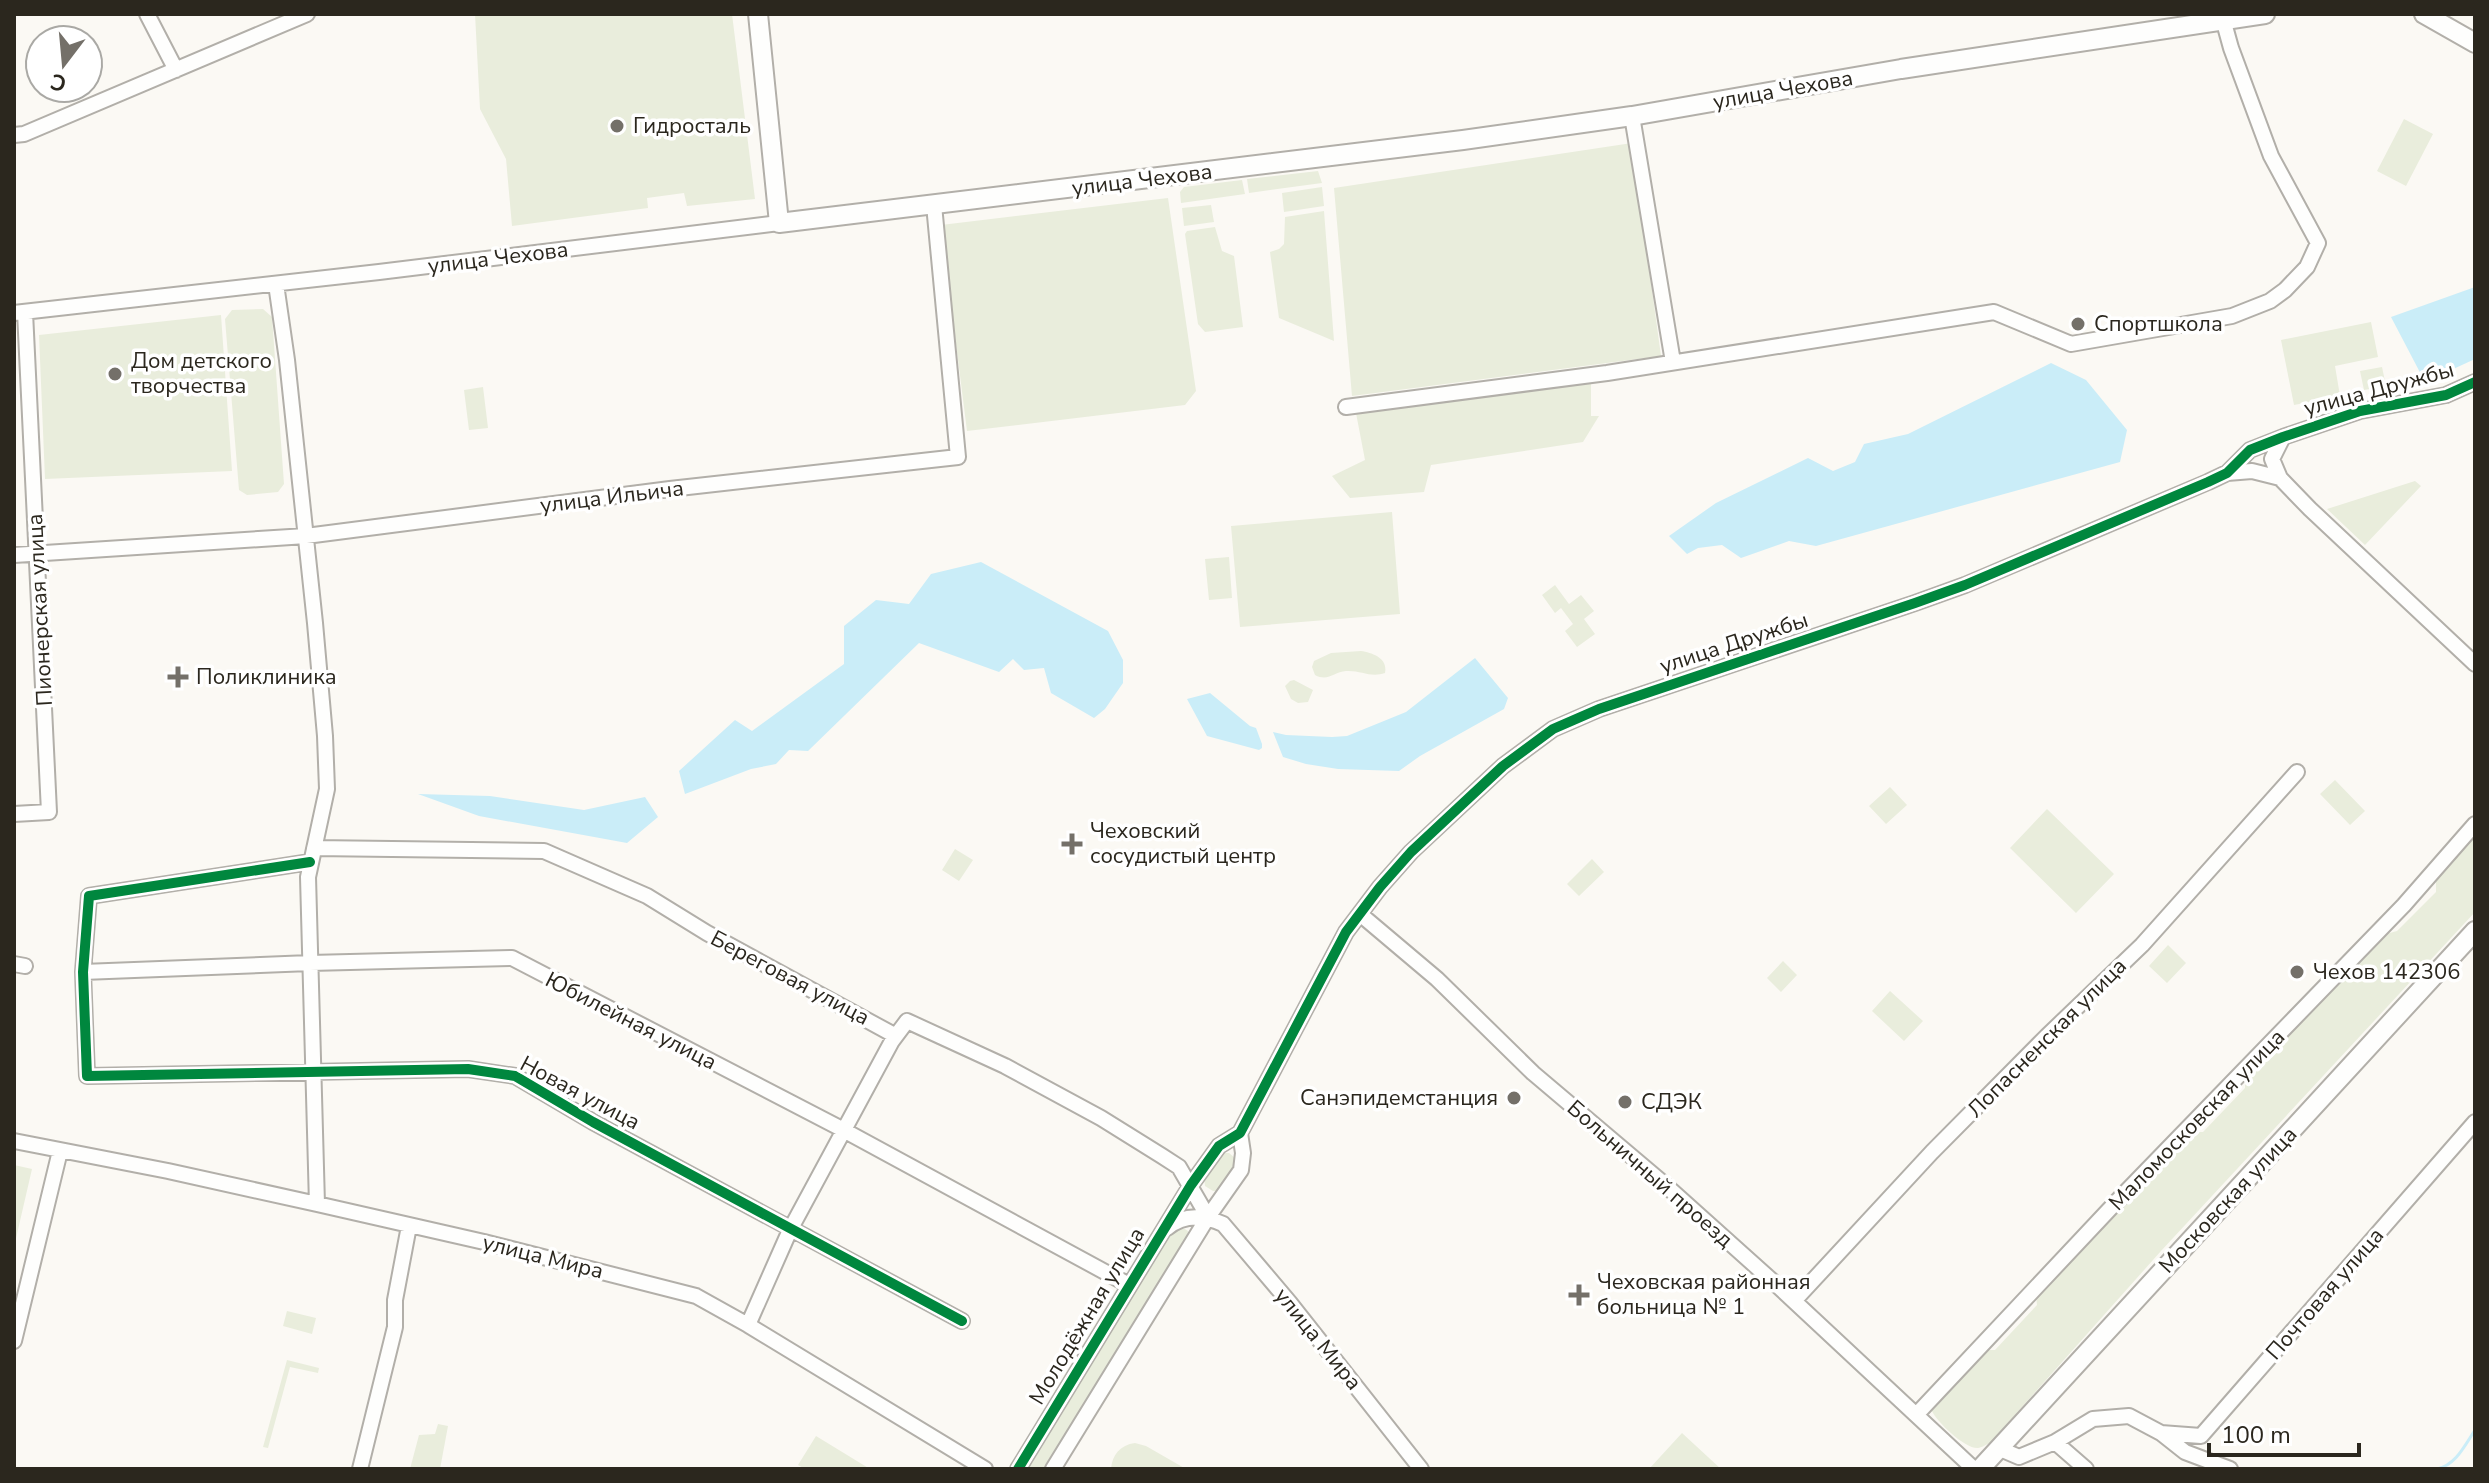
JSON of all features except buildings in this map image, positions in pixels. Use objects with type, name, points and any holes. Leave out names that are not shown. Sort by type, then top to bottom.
[{"type":"main road","points":[[758,14],[779,223]]},
{"type":"main road","name":"улица Чехова","points":[[779,223],[1377,151],[1632,116],[1901,69],[2265,14]]},
{"type":"main road","points":[[2424,14],[2475,43]]},
{"type":"main road","name":"Московская улица","points":[[1977,1469],[2475,931]]},
{"type":"street","points":[[147,14],[176,70]]},
{"type":"street","points":[[14,135],[24,134],[307,14]]},
{"type":"street","points":[[1346,407],[1597,375],[1994,312],[2071,344],[2232,316],[2270,301],[2307,267],[2318,243],[2271,156],[2223,19]]},
{"type":"street","points":[[1632,116],[1673,362]]},
{"type":"street","name":"улица Ильича","points":[[14,555],[306,536],[880,464],[958,457],[934,205]]},
{"type":"street","name":"улица Чехова","points":[[19,313],[779,223]]},
{"type":"street","points":[[276,284],[319,664],[327,789],[308,877],[317,1204]]},
{"type":"street","name":"Пионерская улица","points":[[14,814],[49,812],[38,554],[19,313]]},
{"type":"street","name":"улица Дружбы","points":[[2227,473],[2250,450],[2283,437],[2360,411],[2446,395],[2475,382]]},
{"type":"street","name":"улица Дружбы","points":[[2280,478],[2272,459],[2283,437]]},
{"type":"street","name":"улица Дружбы","points":[[1191,1185],[1219,1146],[1240,1133],[1346,932],[1360,914],[1411,852],[1503,766],[1553,729],[1625,699],[1953,589],[2227,473],[2252,471],[2280,478]]},
{"type":"street","points":[[2280,478],[2357,556],[2475,664]]},
{"type":"street","name":"Лопасненская улица","points":[[1794,1301],[1932,1152],[2142,945],[2297,772]]},
{"type":"street","name":"Маломосковская улица","points":[[1917,1414],[2394,916],[2475,824]]},
{"type":"street","name":"Береговая улица","points":[[83,972],[89,896],[312,855],[544,851],[647,896],[707,933],[896,1036],[907,1021],[1005,1066],[1101,1118],[1179,1167],[1208,1217]]},
{"type":"street","name":"Больничный проезд","points":[[1360,914],[1437,979],[1533,1073],[1663,1183],[1977,1469]]},
{"type":"street","name":"Юбилейная улица","points":[[83,972],[512,958],[844,1131],[1129,1285]]},
{"type":"street","name":"Новая улица","points":[[83,972],[87,1076],[468,1069],[515,1076],[790,1230],[962,1321]]},
{"type":"street","points":[[748,1325],[790,1230],[896,1036]]},
{"type":"street","name":"Почтовая улица","points":[[2161,1433],[2201,1436],[2475,1122]]},
{"type":"street","name":"улица Дружбы","points":[[1208,1217],[1241,1170],[1243,1153],[1240,1133]]},
{"type":"street","name":"улица Мира","points":[[14,1141],[317,1204],[696,1296],[985,1469]]},
{"type":"street","points":[[14,1341],[60,1151]]},
{"type":"street","name":"Молодёжная улица","points":[[1018,1469],[1191,1185]]},
{"type":"street","points":[[1053,1469],[1208,1217]]},
{"type":"street","name":"Молодёжная улица","points":[[1167,1228],[1182,1219],[1208,1217]]},
{"type":"street","name":"улица Мира","points":[[1208,1217],[1223,1224],[1242,1246],[1421,1469]]},
{"type":"street","name":"Молодёжная улица","points":[[1167,1228],[1186,1223],[1191,1228],[1193,1242]]},
{"type":"street","points":[[360,1469],[395,1327],[395,1300],[409,1226]]},
{"type":"street","name":"Почтовая улица","points":[[1998,1448],[2019,1457],[2055,1442],[2093,1419],[2129,1416],[2161,1433],[2185,1452],[2230,1469]]},
{"type":"street","points":[[2055,1442],[2086,1469]]},
{"type":"green space","name":"Гидросталь","points":[[475,14],[732,14],[755,199],[687,206],[684,193],[647,198],[648,208],[512,226],[506,159],[480,109]]},
{"type":"green space","points":[[2404,119],[2433,134],[2406,186],[2377,171]]},
{"type":"green space","points":[[1632,143],[1661,356],[1352,396],[1334,188]]},
{"type":"green space","points":[[1318,171],[1322,183],[1249,193],[1247,179]]},
{"type":"green space","points":[[1242,180],[1245,194],[1181,203],[1180,192],[1184,187]]},
{"type":"green space","points":[[1322,187],[1324,206],[1284,212],[1282,193]]},
{"type":"green space","points":[[1168,198],[1196,391],[1185,405],[967,431],[941,225]]},
{"type":"green space","points":[[1211,205],[1214,222],[1184,226],[1182,208]]},
{"type":"green space","points":[[1324,211],[1334,341],[1279,318],[1270,252],[1284,244],[1285,217]]},
{"type":"green space","points":[[1215,227],[1222,251],[1234,256],[1243,327],[1205,332],[1198,324],[1185,234],[1187,231]]},
{"type":"green space","points":[[263,309],[272,317],[284,484],[278,492],[247,495],[239,490],[225,319],[232,310]]},
{"type":"green space","points":[[221,315],[232,471],[45,479],[39,335]]},
{"type":"green space","points":[[2371,322],[2378,357],[2335,366],[2340,396],[2294,405],[2281,340]]},
{"type":"green space","points":[[2382,367],[2386,386],[2364,390],[2360,371]]},
{"type":"green space","points":[[1591,383],[1591,416],[1599,416],[1583,442],[1431,465],[1424,492],[1350,498],[1332,476],[1365,460],[1356,413]]},
{"type":"green space","points":[[483,387],[488,428],[469,430],[464,390]]},
{"type":"green space","points":[[2415,481],[2421,486],[2365,545],[2327,509]]},
{"type":"green space","points":[[1392,512],[1400,614],[1240,627],[1231,526]]},
{"type":"green space","points":[[1229,557],[1232,598],[1209,600],[1205,559]]},
{"type":"green space","points":[[1555,585],[1569,604],[1581,595],[1594,611],[1584,619],[1595,634],[1577,647],[1565,631],[1573,624],[1561,608],[1555,613],[1542,595]]},
{"type":"green space","points":[[1361,651],[1382,660],[1385,673],[1375,675],[1346,671],[1327,677],[1315,675],[1312,667],[1314,661],[1331,653]]},
{"type":"green space","points":[[1294,680],[1313,690],[1308,702],[1298,703],[1291,699],[1285,686]]},
{"type":"green space","points":[[2335,780],[2365,811],[2350,825],[2320,794]]},
{"type":"green space","points":[[1890,787],[1907,805],[1886,824],[1869,806]]},
{"type":"green space","points":[[2047,809],[2114,874],[2076,913],[2010,848]]},
{"type":"green space","points":[[2475,834],[2475,912],[2161,1251],[1990,1443],[1979,1448],[1972,1447],[1952,1434],[1932,1411],[1934,1404],[1985,1350],[1995,1350],[2037,1305],[2036,1296],[2194,1132],[2203,1132],[2245,1088],[2245,1078],[2386,934],[2397,931],[2436,892],[2436,880]]},
{"type":"green space","points":[[955,849],[973,860],[959,881],[942,870]]},
{"type":"green space","points":[[1592,859],[1604,872],[1579,896],[1567,884]]},
{"type":"green space","points":[[2168,945],[2186,963],[2167,983],[2149,966]]},
{"type":"green space","points":[[1783,961],[1797,975],[1781,992],[1767,978]]},
{"type":"green space","points":[[1890,991],[1923,1021],[1904,1041],[1872,1011]]},
{"type":"green space","points":[[1223,1153],[1235,1158],[1235,1167],[1218,1191],[1213,1191],[1205,1186],[1204,1177]]},
{"type":"green space","points":[[14,1165],[32,1169],[14,1247]]},
{"type":"green space","points":[[1180,1226],[1188,1231],[1187,1238],[1045,1469],[1023,1469],[1174,1229]]},
{"type":"green space","points":[[287,1311],[316,1318],[312,1334],[283,1326]]},
{"type":"green space","points":[[287,1360],[319,1368],[318,1373],[290,1367],[268,1448],[263,1447]]},
{"type":"green space","points":[[438,1424],[448,1426],[440,1469],[410,1469],[419,1435],[435,1434]]},
{"type":"green space","points":[[1682,1433],[1721,1469],[1649,1469]]},
{"type":"green space","points":[[816,1436],[870,1469],[805,1469],[798,1465]]},
{"type":"green space","points":[[1135,1443],[1186,1469],[1111,1469],[1118,1452]]},
{"type":"water","points":[[2475,287],[2475,359],[2425,382],[2391,317]]},
{"type":"water","points":[[2051,363],[2086,380],[2127,430],[2120,462],[1816,546],[1789,541],[1741,558],[1722,545],[1698,548],[1687,554],[1669,536],[1716,503],[1808,458],[1833,471],[1855,462],[1864,444],[1908,434]]},
{"type":"water","points":[[981,562],[1108,631],[1123,660],[1123,683],[1105,709],[1094,718],[1051,693],[1044,668],[1024,670],[1013,659],[999,672],[919,643],[808,751],[789,750],[776,764],[751,769],[685,794],[679,771],[735,720],[752,731],[844,664],[844,626],[876,600],[909,604],[931,574]]},
{"type":"water","points":[[1475,658],[1508,698],[1504,709],[1399,771],[1338,769],[1283,757],[1273,732],[1347,736],[1406,712]]},
{"type":"water","points":[[1210,693],[1256,728],[1262,748],[1259,750],[1207,736],[1187,699]]},
{"type":"water","points":[[418,794],[490,796],[584,810],[645,797],[658,817],[627,843],[479,816]]},
{"type":"waterway","points":[[2437,1469],[2455,1459],[2475,1430]]},
{"type":"cycle path","points":[[1018,1469],[1191,1185],[1219,1146],[1240,1133],[1346,932],[1411,852],[1503,766],[1553,729],[1599,709],[1965,585],[2208,482],[2227,473],[2250,450],[2360,411],[2446,395],[2475,382]]},
{"type":"cycle path","points":[[310,862],[89,896],[83,972],[87,1076],[468,1069],[515,1076],[593,1122],[962,1321]]},
{"type":"place","name":"Гидросталь","points":[[617,126]]},
{"type":"place","name":"Спортшкола","points":[[2078,324]]},
{"type":"place","name":"Дом детского творчества","points":[[115,374]]},
{"type":"place","name":"Поликлиника","points":[[178,677]]},
{"type":"place","name":"Чеховский сосудистый центр","points":[[1072,844]]},
{"type":"place","name":"Чехов 142306","points":[[2297,972]]},
{"type":"place","name":"Санэпидемстанция","points":[[1514,1098]]},
{"type":"place","name":"СДЭК","points":[[1625,1102]]},
{"type":"place","name":"Чеховская районная больница № 1","points":[[1579,1295]]}]
